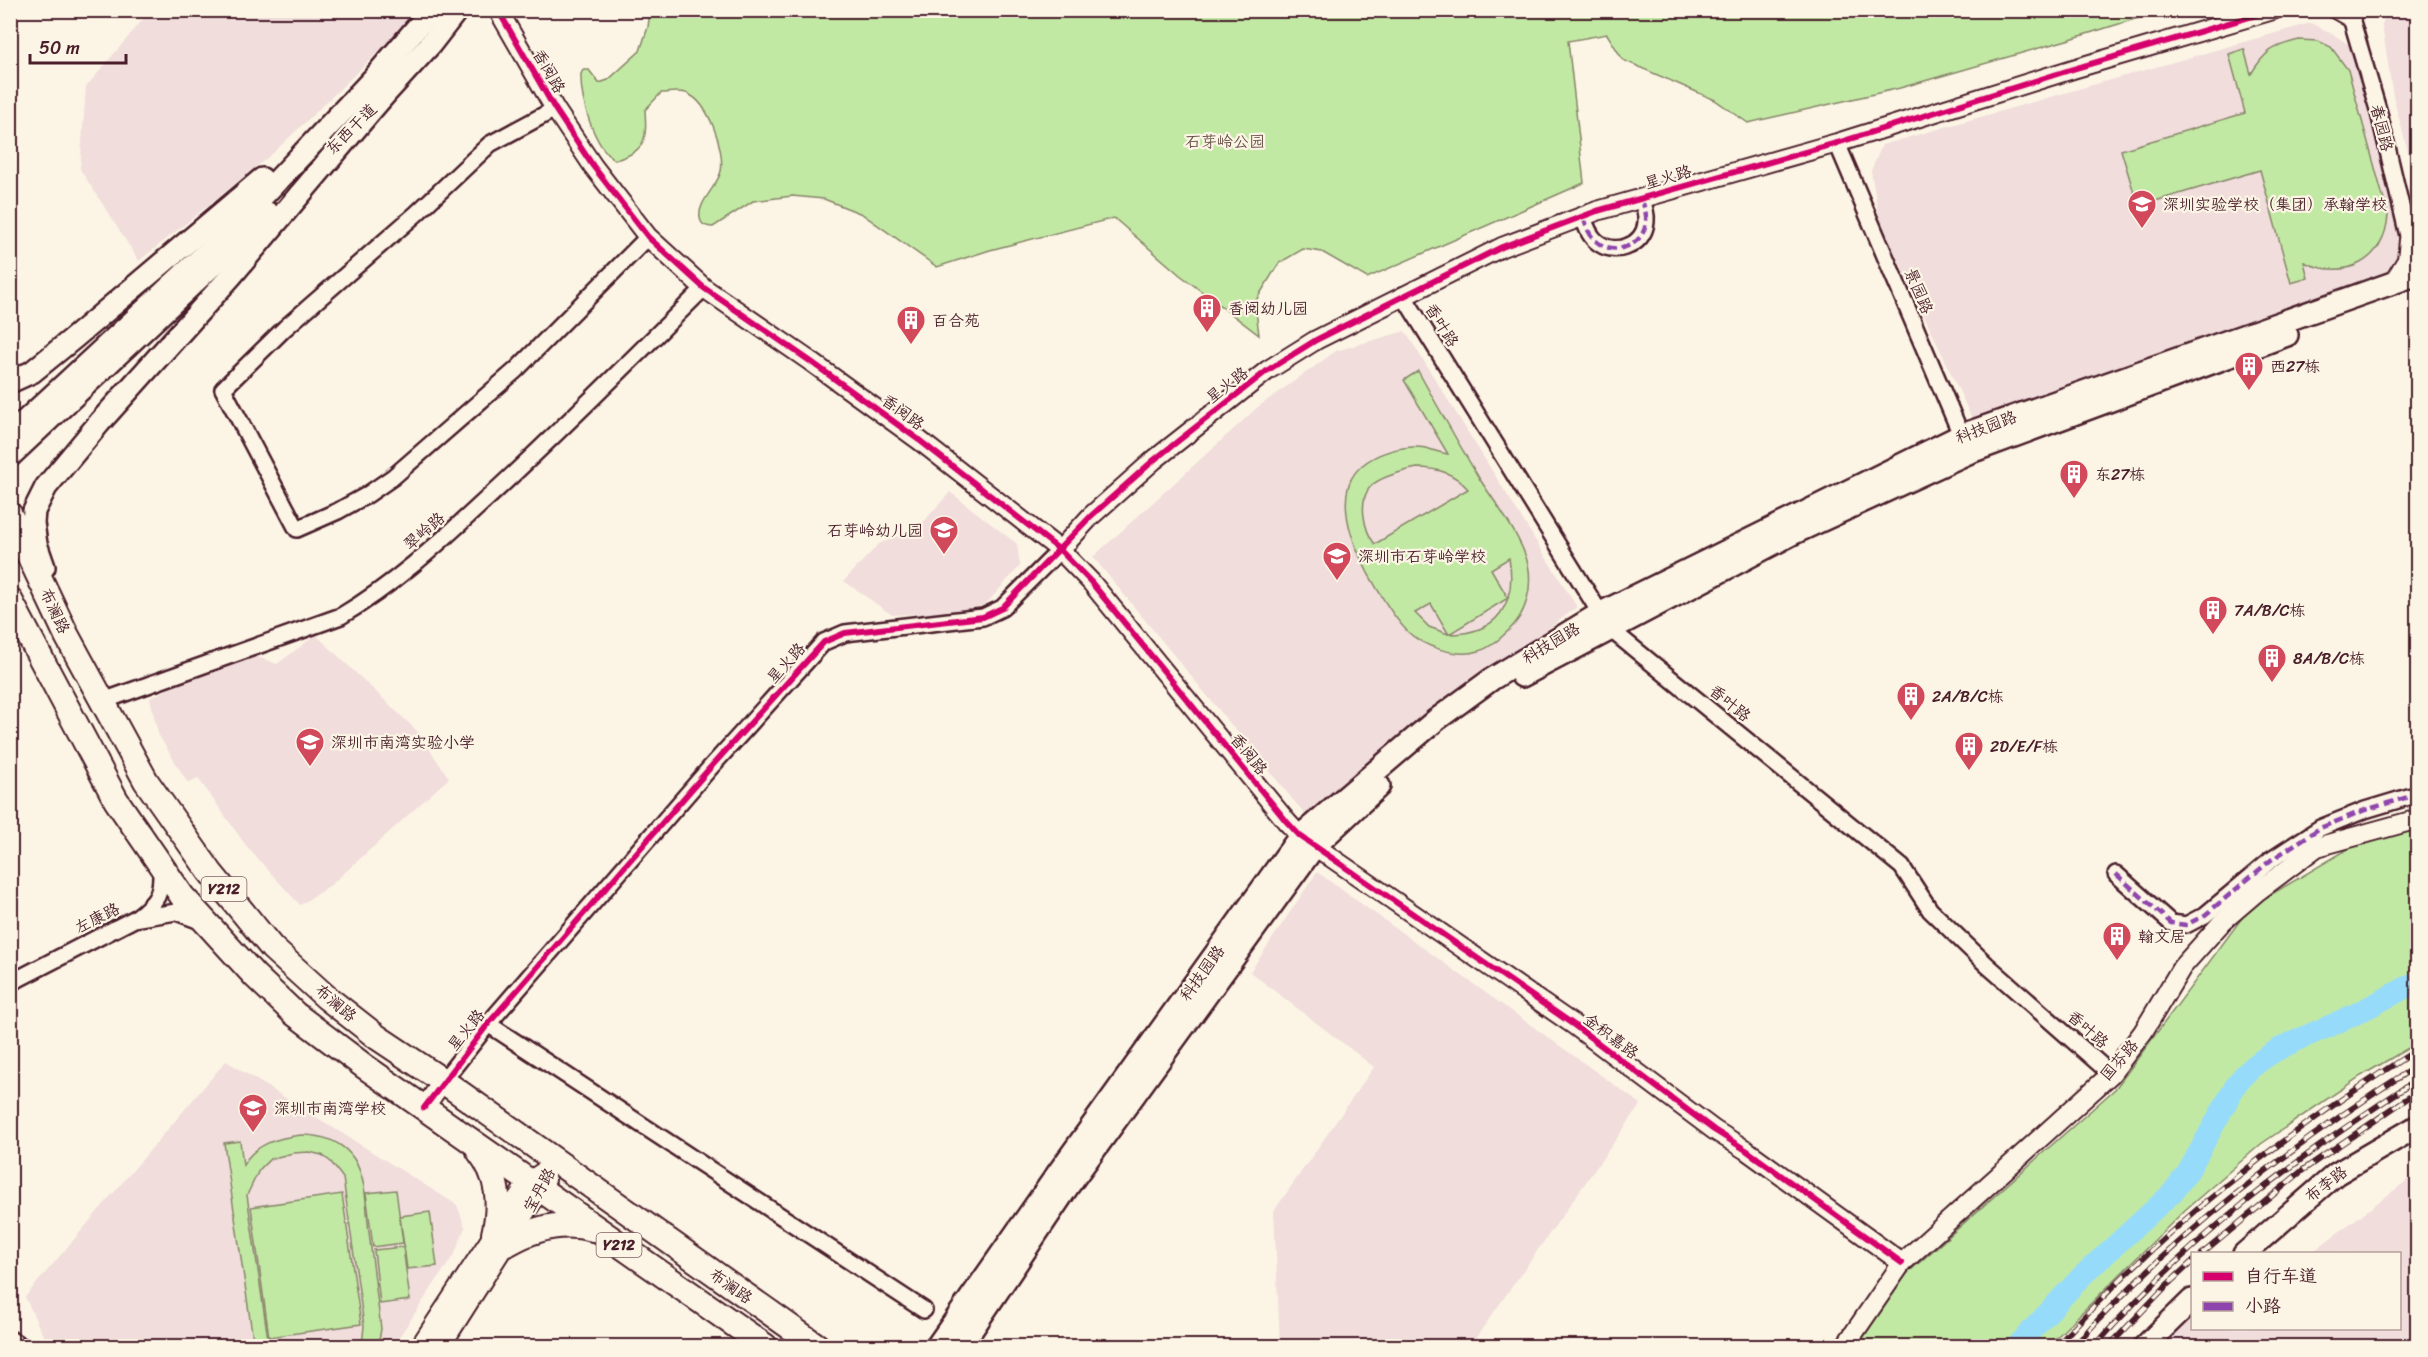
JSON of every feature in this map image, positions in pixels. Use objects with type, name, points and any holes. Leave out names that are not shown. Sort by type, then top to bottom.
[{"type":"main road","name":"东西干道","points":[[378,87],[432,10]]},
{"type":"main road","name":"东西干道","points":[[234,238],[378,87],[429,46],[457,10]]},
{"type":"main road","points":[[10,382],[32,372],[265,177],[378,87]]},
{"type":"main road","points":[[67,636],[34,534],[34,511],[46,487],[100,422],[231,276],[378,87]]},
{"type":"main road","points":[[10,435],[234,238]]},
{"type":"main road","points":[[10,456],[234,238]]},
{"type":"main road","name":"科技园路","points":[[937,1347],[1058,1173],[1307,841],[1457,718],[1605,621],[1792,534],[1965,444],[2418,274]]},
{"type":"main road","name":"科技园路","points":[[1965,444],[2418,288]]},
{"type":"main road","name":"布澜路","points":[[10,515],[67,636],[146,781],[210,872],[272,948],[326,997],[377,1037],[443,1081],[817,1347]]},
{"type":"main road","name":"布澜路","points":[[10,600],[116,800],[182,896],[205,924],[295,1014],[474,1144],[765,1347]]},
{"type":"main road","points":[[10,626],[39,658]]},
{"type":"main road","name":"科技园路","points":[[961,1347],[1069,1185],[1307,841]]},
{"type":"main road","name":"布李路","points":[[2246,1252],[2336,1174],[2418,1126]]},
{"type":"main road","points":[[474,1144],[487,1161],[494,1177],[498,1196],[500,1239],[561,1224],[598,1230]]},
{"type":"main road","points":[[2145,1347],[2191,1302]]},
{"type":"street","name":"香阅路","points":[[498,10],[555,109],[592,166],[648,237],[704,288],[919,440],[1060,550],[1091,582],[1287,822],[1307,841]]},
{"type":"street","name":"星火路","points":[[424,1108],[488,1024],[709,769],[824,642],[845,633],[983,617],[1002,608],[1091,516],[1154,460],[1268,370],[1316,340],[1502,247],[1583,217],[1641,198],[1837,143],[2073,69],[2273,10]]},
{"type":"street","name":"春园路","points":[[2347,13],[2379,113],[2414,245],[2393,283]]},
{"type":"street","points":[[555,109],[490,144],[416,214],[285,328],[223,388],[297,529],[339,511],[393,477],[516,370],[648,237]]},
{"type":"street","name":"景园路","points":[[1837,143],[1965,444]]},
{"type":"street","points":[[1583,217],[1590,235],[1598,243],[1606,247],[1624,248],[1640,238],[1645,230],[1647,220],[1641,198]]},
{"type":"street","name":"翠岭路","points":[[103,701],[341,616],[366,601],[413,565],[519,470],[704,288]]},
{"type":"street","name":"香叶路","points":[[1403,295],[1605,621],[1902,867],[1930,910],[1987,965],[2111,1074]]},
{"type":"street","points":[[2116,874],[2171,923],[2186,925],[2205,915],[2271,860],[2320,828],[2365,810],[2418,794]]},
{"type":"street","name":"国芬路","points":[[1845,1347],[1902,1263],[2111,1074],[2143,1032],[2182,967],[2223,921],[2258,891],[2317,848],[2418,819]]},
{"type":"street","name":"金积嘉路","points":[[1307,841],[1574,1024],[1714,1130],[1746,1150],[1902,1263]]},
{"type":"street","points":[[134,919],[151,906],[158,897],[162,883],[161,865]]},
{"type":"street","name":"左康路","points":[[10,983],[134,919],[176,912],[205,924]]},
{"type":"street","points":[[488,1024],[924,1310]]},
{"type":"street","name":"宝丹路","points":[[420,1347],[500,1239],[534,1186],[556,1163]]},
{"type":"street","name":"宝丹路","points":[[441,1347],[500,1239]]},
{"type":"street","points":[[10,1339],[21,1347]]},
{"type":"shaded area","points":[[150,11],[414,11],[397,34],[272,154],[139,261],[80,169],[86,87]]},
{"type":"shaded area","points":[[2386,11],[2417,11],[2417,186],[2393,96],[2382,25]]},
{"type":"shaded area","name":"深圳实验学校（集团）承翰学校","points":[[2311,23],[2352,47],[2402,242],[2398,257],[2387,271],[1974,423],[1879,218],[1871,171],[1882,145]]},
{"type":"shaded area","name":"深圳市石芽岭学校","points":[[1405,331],[1577,607],[1434,715],[1308,818],[1093,557],[1258,407],[1336,351]]},
{"type":"shaded area","name":"石芽岭幼儿园","points":[[950,492],[1017,544],[1020,566],[985,605],[956,612],[892,615],[844,581],[879,544],[919,527]]},
{"type":"shaded area","name":"深圳市南湾实验小学","points":[[316,635],[417,731],[449,778],[332,884],[300,905],[247,847],[198,778],[188,783],[158,734],[150,698],[202,672],[252,655],[277,664]]},
{"type":"shaded area","points":[[1317,872],[1641,1104],[1470,1346],[1280,1346],[1274,1211],[1374,1067],[1250,972]]},
{"type":"shaded area","name":"深圳市南湾学校","points":[[226,1061],[457,1205],[465,1227],[455,1253],[393,1346],[59,1346],[43,1335],[25,1297]]},
{"type":"shaded area","points":[[2417,1173],[2417,1346],[2159,1346],[2191,1317],[2191,1330],[2401,1330],[2401,1252],[2312,1252]]},
{"type":"green space","name":"石芽岭公园","points":[[650,10],[2161,11],[1900,88],[1748,123],[1715,100],[1623,60],[1607,34],[1568,41],[1584,183],[1367,278],[1322,252],[1303,249],[1279,263],[1255,302],[1259,335],[1180,275],[1114,218],[990,250],[937,267],[862,214],[824,199],[792,196],[753,201],[713,227],[705,225],[701,220],[700,212],[719,177],[722,162],[714,128],[696,99],[682,92],[661,93],[645,110],[645,136],[639,148],[615,160],[600,144],[589,121],[581,84],[583,70],[589,70],[599,83],[608,80],[640,51],[648,27]]},
{"type":"green space","points":[[2299,40],[2318,41],[2331,47],[2348,70],[2388,215],[2385,231],[2371,256],[2347,268],[2319,267],[2304,262],[2308,278],[2291,283],[2260,170],[2138,206],[2121,150],[2245,113],[2229,54],[2244,49],[2251,74],[2270,51]]},
{"type":"green space","points":[[1418,371],[1479,478],[1514,531],[1528,564],[1529,592],[1524,609],[1514,625],[1487,648],[1470,653],[1441,650],[1422,642],[1407,631],[1391,611],[1369,575],[1351,533],[1346,510],[1348,488],[1352,477],[1368,461],[1403,448],[1426,448],[1448,454],[1404,380]],"holes":[[[1417,468],[1445,472],[1468,489],[1375,544],[1365,523],[1363,506],[1367,491],[1382,479]],[[1509,558],[1511,574],[1508,598],[1491,569]],[[1507,598],[1500,613],[1492,622],[1480,629],[1449,634]],[[1431,604],[1448,634],[1429,627],[1415,613]]]},
{"type":"green space","points":[[2417,825],[2417,1043],[2361,1076],[2261,1144],[2185,1210],[2048,1346],[1856,1346],[1902,1278],[2115,1089],[2250,907],[2365,839]]},
{"type":"green space","points":[[301,1135],[316,1136],[337,1143],[349,1153],[358,1167],[365,1194],[381,1329],[378,1346],[362,1346],[364,1326],[343,1178],[331,1162],[322,1155],[309,1152],[293,1153],[270,1159],[259,1170],[247,1195],[269,1346],[254,1346],[224,1143],[240,1141],[243,1165],[254,1151],[268,1143]]},
{"type":"green space","points":[[396,1190],[403,1243],[373,1247],[366,1193]]},
{"type":"green space","points":[[342,1194],[361,1324],[269,1337],[251,1207]]},
{"type":"green space","points":[[430,1212],[437,1266],[407,1269],[400,1216]]},
{"type":"green space","points":[[403,1247],[410,1300],[380,1304],[374,1250]]},
{"type":"waterway","points":[[2017,1346],[2082,1276],[2172,1193],[2188,1172],[2237,1083],[2248,1071],[2272,1053],[2418,981]]},
{"type":"railway","points":[[2057,1346],[2139,1261],[2182,1222],[2273,1149],[2368,1081],[2418,1049]]},
{"type":"railway","points":[[2074,1346],[2152,1267],[2236,1194],[2325,1127],[2418,1065]]},
{"type":"railway","points":[[2095,1346],[2167,1270],[2247,1201],[2331,1138],[2418,1079]]},
{"type":"railway","points":[[2204,1252],[2303,1170],[2418,1091]]},
{"type":"railway","points":[[2109,1346],[2191,1263]]},
{"type":"marked path","points":[[1583,217],[1590,233],[1603,246],[1611,248],[1627,246],[1634,243],[1644,230],[1646,216],[1641,198]]},
{"type":"marked path","points":[[2116,874],[2171,923],[2186,925],[2205,915],[2271,860],[2320,828],[2365,810],[2418,794]]},
{"type":"cycle path","points":[[498,10],[555,109],[593,166],[648,237],[704,288],[919,440],[1060,550],[1091,582],[1300,836],[1574,1025],[1714,1130],[1746,1150],[1902,1263]]},
{"type":"cycle path","points":[[424,1108],[488,1024],[709,769],[824,642],[845,633],[983,617],[1002,608],[1091,516],[1154,460],[1268,370],[1316,340],[1502,247],[1597,211],[1837,143],[2073,69],[2273,10]]},
{"type":"place","name":"深圳实验学校（集团）承翰学校","points":[[2142,230]]},
{"type":"place","name":"香阅幼儿园","points":[[1207,334]]},
{"type":"place","name":"百合苑","points":[[911,346]]},
{"type":"place","name":"西27栋","points":[[2249,392]]},
{"type":"place","name":"东27栋","points":[[2074,500]]},
{"type":"place","name":"石芽岭幼儿园","points":[[944,556]]},
{"type":"place","name":"深圳市石芽岭学校","points":[[1337,582]]},
{"type":"place","name":"7A/B/C栋","points":[[2213,636]]},
{"type":"place","name":"8A/B/C栋","points":[[2272,684]]},
{"type":"place","name":"2A/B/C栋","points":[[1911,722]]},
{"type":"place","name":"深圳市南湾实验小学","points":[[310,768]]},
{"type":"place","name":"2D/E/F栋","points":[[1969,772]]},
{"type":"place","name":"翰文居","points":[[2117,962]]},
{"type":"place","name":"深圳市南湾学校","points":[[253,1134]]}]
